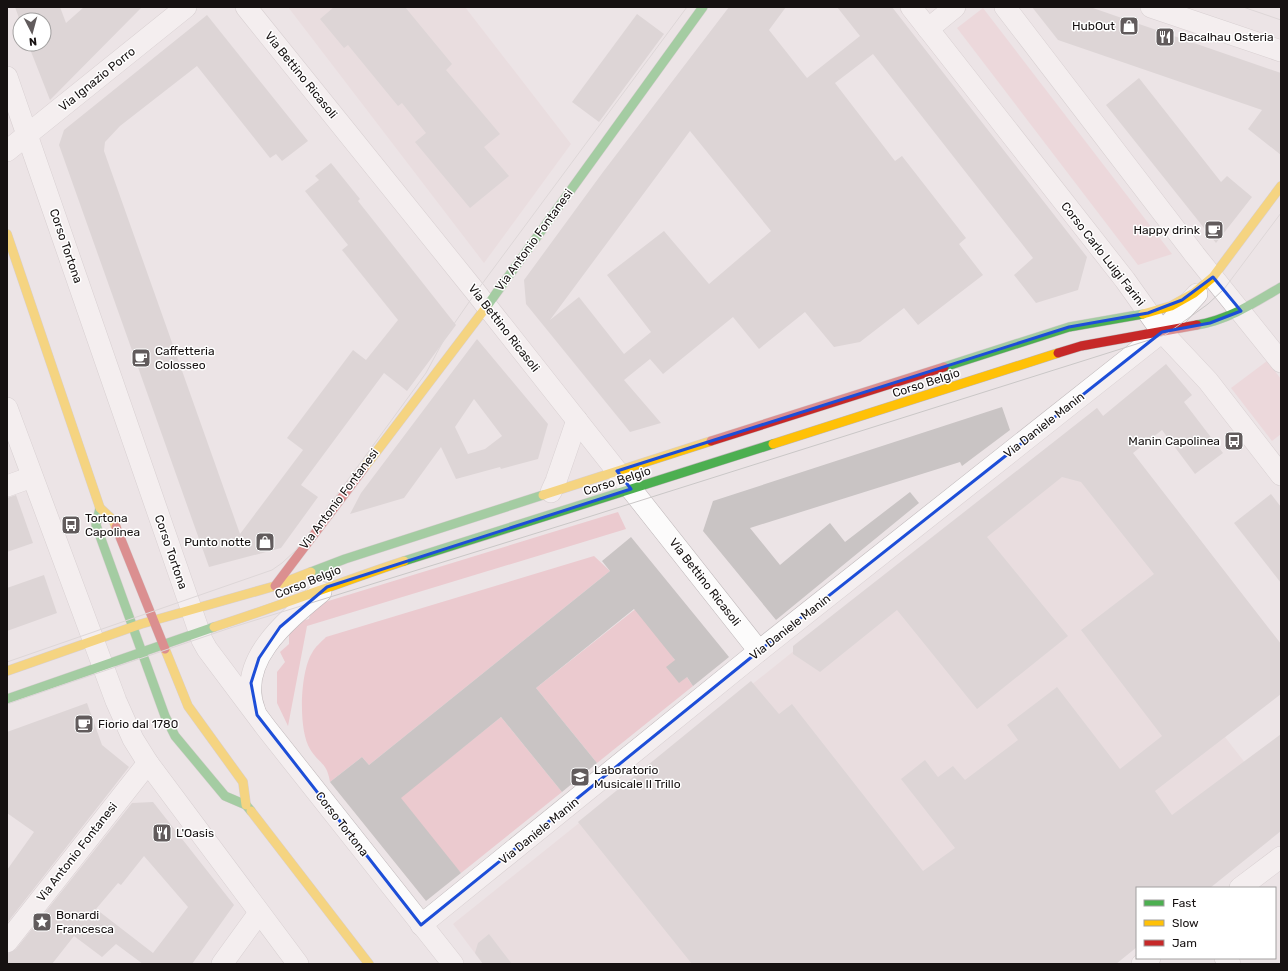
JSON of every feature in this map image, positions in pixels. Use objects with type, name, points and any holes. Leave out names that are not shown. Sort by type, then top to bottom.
[{"type":"main road","name":"Via Antonio Fontanesi","points":[[275,586],[487,305],[703,7]]},
{"type":"main road","name":"Corso Belgio","points":[[7,671],[132,627],[275,586],[346,559],[551,492],[1069,327],[1148,313],[1182,300],[1213,277],[1281,186]]},
{"type":"main road","points":[[7,234],[100,508],[113,520],[188,706],[243,782],[246,805]]},
{"type":"main road","name":"Corso Belgio","points":[[7,699],[199,631],[269,610],[352,578],[1081,346],[1210,323],[1241,311],[1281,287]]},
{"type":"main road","points":[[100,508],[96,525],[141,652],[165,716],[175,736],[224,796],[246,805],[369,964]]},
{"type":"street","name":"Via Ignazio Porro","points":[[7,151],[186,7]]},
{"type":"street","name":"Via Bettino Ricasoli","points":[[246,7],[487,305],[759,651]]},
{"type":"street","name":"Corso Carlo Luigi Farini","points":[[910,7],[1125,280],[1162,332],[1208,381],[1278,465]]},
{"type":"street","points":[[928,29],[955,7]]},
{"type":"street","points":[[1006,7],[1213,277],[1281,362]]},
{"type":"street","points":[[1151,7],[1281,51]]},
{"type":"street","name":"Corso Tortona","points":[[7,77],[192,611],[207,649],[257,715],[453,964]]},
{"type":"street","name":"Via Daniele Manin","points":[[421,925],[759,651],[1162,332],[1213,277]]},
{"type":"street","points":[[7,408],[132,739],[298,964]]},
{"type":"street","points":[[551,492],[577,420]]},
{"type":"street","points":[[7,486],[32,477]]},
{"type":"street","points":[[257,715],[252,702],[251,683],[259,658],[280,627],[327,587]]},
{"type":"street","name":"Via Antonio Fontanesi","points":[[7,942],[148,762]]},
{"type":"street","points":[[1241,887],[1281,856]]},
{"type":"street","points":[[222,964],[259,913]]},
{"type":"highlighted area","points":[[1213,277],[1241,311],[1210,323],[1162,332],[759,651],[421,925],[257,715],[251,683],[259,658],[280,627],[327,587],[631,489],[617,471],[1069,327],[1148,313],[1182,300]]},
{"type":"shaded area","points":[[288,7],[465,7],[571,144],[484,263]]},
{"type":"shaded area","points":[[983,8],[1172,254],[1138,265],[957,28]]},
{"type":"shaded area","points":[[1267,361],[1281,379],[1281,434],[1272,441],[1231,388]]},
{"type":"shaded area","points":[[1097,408],[1281,644],[1225,737],[1281,809],[1139,887],[1136,887],[1116,964],[483,964],[453,924]]},
{"type":"shaded area","points":[[618,512],[626,529],[307,626],[288,726],[277,703],[277,672],[285,662],[280,652],[289,644],[289,635],[297,622],[309,619],[312,606]]},
{"type":"shaded area","points":[[594,556],[610,571],[369,765],[362,757],[330,782],[329,775],[325,767],[313,754],[306,740],[302,715],[303,687],[308,662],[312,653],[326,637]]},
{"type":"shaded area","points":[[638,607],[693,686],[597,763],[536,688]]},
{"type":"shaded area","points":[[501,717],[562,792],[461,873],[396,801]]},
{"type":"building","points":[[15,7],[60,7],[66,23],[84,7],[142,7],[50,100],[31,52],[52,52],[52,12],[17,12]]},
{"type":"building","points":[[334,7],[405,7],[452,64],[446,70],[500,134],[484,147],[509,176],[470,208],[415,142],[426,133],[402,103],[398,106],[348,45],[344,48],[320,19]]},
{"type":"building","points":[[729,7],[786,7],[769,30],[807,78],[860,36],[837,7],[892,7],[1087,257],[1078,290],[1036,303],[1014,275],[1033,258],[873,54],[835,83],[895,161],[902,156],[966,238],[959,244],[983,275],[918,325],[904,308],[860,342],[834,347],[805,312],[759,349],[733,317],[663,374],[650,359],[624,380],[661,423],[630,432],[526,304],[524,280],[603,172]],"holes":[[[690,131],[771,231],[709,284],[664,231],[607,275],[651,332],[624,354],[579,297],[550,320]]]},
{"type":"building","points":[[1032,7],[1090,7],[1281,73],[1281,155],[1248,129],[1262,110],[1058,40]]},
{"type":"building","points":[[637,14],[664,34],[599,122],[572,102]]},
{"type":"building","points":[[207,15],[308,141],[282,161],[276,154],[270,158],[197,66],[120,126],[105,142],[104,151],[240,534],[303,450],[287,438],[353,350],[366,360],[398,320],[342,250],[348,245],[305,191],[319,180],[315,176],[331,163],[360,199],[358,201],[456,325],[407,391],[384,373],[301,485],[318,497],[281,548],[209,567],[59,145],[64,130]]},
{"type":"building","points":[[1139,78],[1221,182],[1227,176],[1252,197],[1216,243],[1106,105]]},
{"type":"building","points":[[477,339],[548,424],[538,459],[501,469],[500,467],[456,479],[441,447],[404,498],[350,514],[361,493]],"holes":[[[474,399],[502,436],[485,449],[468,454],[455,427]]]},
{"type":"building","points":[[1166,364],[1192,395],[1184,402],[1223,453],[1195,474],[1162,430],[1133,453],[1281,644],[1281,694],[1155,791],[1172,815],[1281,734],[1281,831],[1211,887],[1136,887],[1136,948],[1116,964],[692,964],[578,822],[751,681],[779,714],[792,704],[923,871],[955,848],[901,779],[925,760],[938,777],[953,766],[965,780],[1018,740],[1007,725],[1057,687],[1120,769],[1162,736],[1081,630],[1154,574],[1081,482],[1062,477],[987,537],[1068,636],[977,709],[897,610],[820,672],[793,654],[793,646],[1097,408],[1103,416]]},
{"type":"building","points":[[1002,407],[1010,430],[962,466],[960,462],[750,528],[780,565],[830,523],[845,542],[910,492],[919,503],[776,620],[703,531],[713,501]]},
{"type":"building","points":[[1271,494],[1281,507],[1281,583],[1234,523]]},
{"type":"building","points":[[16,495],[33,543],[7,552],[7,498]]},
{"type":"building","points":[[631,537],[729,657],[693,686],[687,677],[679,683],[666,667],[675,660],[634,609],[536,688],[597,763],[562,792],[501,717],[401,798],[461,873],[426,901],[330,782],[362,757],[369,765],[610,571],[602,561]]},
{"type":"building","points":[[44,575],[57,613],[7,631],[7,588]]},
{"type":"building","points":[[87,703],[102,745],[129,767],[7,923],[7,870],[34,832],[7,813],[7,732]]},
{"type":"building","points":[[153,802],[234,905],[192,964],[143,964],[116,944],[102,957],[74,936],[52,964],[7,964],[7,954],[16,949],[132,803]],"holes":[[[144,856],[188,907],[153,953],[96,909],[118,883],[121,885]]]},
{"type":"building","points":[[489,934],[512,964],[483,964],[475,953],[478,943]]},
{"type":"tram line","points":[[7,662],[272,570],[295,551],[426,373],[447,334],[476,292],[687,7]]},
{"type":"tram line","points":[[1243,7],[1281,20]]},
{"type":"tram line","points":[[7,704],[230,628],[582,519],[1165,335],[1208,304],[1224,289],[1281,213]]},
{"type":"traffic: fast","points":[[487,306],[703,7]]},
{"type":"traffic: fast","points":[[1197,325],[1208,323],[1230,315],[1251,305],[1281,287]]},
{"type":"traffic: fast","points":[[944,367],[1069,327],[1143,314]]},
{"type":"traffic: fast","points":[[404,561],[773,444]]},
{"type":"traffic: fast","points":[[311,572],[345,559],[543,495]]},
{"type":"traffic: fast","points":[[100,508],[96,525],[165,716],[175,736],[225,796],[246,805],[251,811]]},
{"type":"traffic: fast","points":[[7,699],[214,627]]},
{"type":"traffic: slow","points":[[1143,314],[1171,306],[1194,293],[1213,277],[1281,186]]},
{"type":"traffic: slow","points":[[7,234],[100,508],[113,520],[116,527]]},
{"type":"traffic: slow","points":[[364,468],[487,306]]},
{"type":"traffic: slow","points":[[773,444],[1058,353]]},
{"type":"traffic: slow","points":[[543,495],[711,441]]},
{"type":"traffic: slow","points":[[214,627],[404,561]]},
{"type":"traffic: slow","points":[[7,671],[141,624],[275,586],[311,572]]},
{"type":"traffic: slow","points":[[165,649],[188,706],[243,782],[246,805]]},
{"type":"traffic: slow","points":[[251,811],[369,964]]},
{"type":"traffic: jam","points":[[1058,353],[1081,346],[1197,325]]},
{"type":"traffic: jam","points":[[711,441],[944,367]]},
{"type":"traffic: jam","points":[[275,586],[364,468]]},
{"type":"traffic: jam","points":[[116,527],[165,649]]},
{"type":"place","name":"HubOut","points":[[1129,26]]},
{"type":"place","name":"Bacalhau Osteria","points":[[1165,37]]},
{"type":"place","name":"Happy drink","points":[[1214,230]]},
{"type":"place","name":"Caffetteria Colosseo","points":[[141,358]]},
{"type":"place","name":"Manin Capolinea","points":[[1234,441]]},
{"type":"place","name":"Tortona Capolinea","points":[[71,525]]},
{"type":"place","name":"Punto notte","points":[[265,542]]},
{"type":"place","name":"Fiorio dal 1780","points":[[84,724]]},
{"type":"place","name":"Laboratorio Musicale Il Trillo","points":[[580,777]]},
{"type":"place","name":"L'Oasis","points":[[162,833]]},
{"type":"place","name":"Bonardi Francesca","points":[[42,922]]}]
